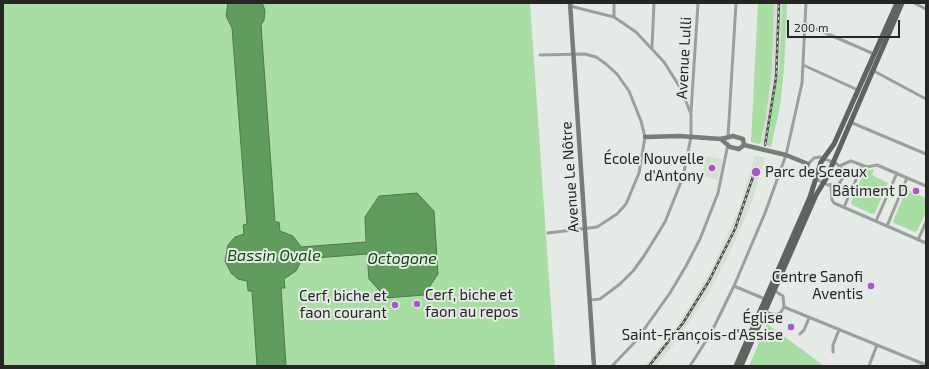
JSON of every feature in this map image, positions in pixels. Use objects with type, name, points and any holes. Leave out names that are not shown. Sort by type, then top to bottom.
[{"type":"main road","points":[[736,366],[810,197],[815,177],[834,144],[897,3]]},
{"type":"main road","points":[[741,366],[816,194],[833,162],[902,3]]},
{"type":"main road","name":"Avenue Le Nôtre","points":[[570,4],[571,54],[586,230],[594,366]]},
{"type":"main road","points":[[645,137],[679,136],[721,139],[728,137],[741,138],[744,140],[744,145]]},
{"type":"main road","points":[[728,137],[728,144]]},
{"type":"main road","points":[[721,139],[739,149],[744,145]]},
{"type":"main road","points":[[744,145],[786,155],[808,164]]},
{"type":"main road","name":"Avenue Le Nôtre","points":[[594,349],[597,366]]},
{"type":"street","points":[[614,3],[614,17]]},
{"type":"street","points":[[652,48],[654,3]]},
{"type":"street","name":"Avenue Lulli","points":[[591,300],[600,298],[620,284],[644,256],[665,222],[683,177],[691,137],[698,3]]},
{"type":"street","points":[[728,137],[736,3]]},
{"type":"street","points":[[690,366],[711,333],[734,286],[765,213],[786,155],[800,92],[803,66],[806,3]]},
{"type":"street","points":[[914,3],[926,8]]},
{"type":"street","points":[[570,4],[614,17],[636,32],[664,62],[681,89],[691,114]]},
{"type":"street","points":[[805,24],[874,54]]},
{"type":"street","points":[[540,55],[585,54],[596,57],[617,74],[632,97],[645,137],[639,173],[626,204],[607,222],[597,227],[586,230],[548,233]]},
{"type":"street","points":[[803,66],[858,90]]},
{"type":"street","points":[[872,70],[926,99]]},
{"type":"street","points":[[850,122],[926,154]]},
{"type":"street","points":[[612,366],[635,342],[670,293],[686,266],[700,239],[718,193],[728,144]]},
{"type":"street","points":[[814,158],[833,162],[839,166],[843,172],[842,179],[839,184],[831,186],[823,183],[815,177],[808,175],[808,164],[814,158]]},
{"type":"street","points":[[839,166],[851,161],[867,167],[877,165],[926,186]]},
{"type":"street","points":[[844,207],[862,166]]},
{"type":"street","points":[[876,221],[897,173]]},
{"type":"street","points":[[887,226],[907,178]]},
{"type":"street","points":[[831,186],[832,202],[926,243]]},
{"type":"street","points":[[918,240],[926,222]]},
{"type":"street","points":[[734,286],[765,299]]},
{"type":"street","points":[[765,312],[776,315],[784,308],[783,296],[774,291]]},
{"type":"street","points":[[784,308],[926,365]]},
{"type":"street","points":[[800,334],[804,330],[809,318]]},
{"type":"street","points":[[833,352],[833,345],[839,330]]},
{"type":"street","points":[[869,366],[877,345]]},
{"type":"shaded area","points":[[3,3],[530,3],[555,366],[3,366]]},
{"type":"shaded area","points":[[758,3],[774,3],[772,68],[766,117],[760,144],[751,142]]},
{"type":"shaded area","points":[[774,3],[782,3],[779,70],[765,145],[760,144],[766,117],[772,68]]},
{"type":"shaded area","points":[[782,3],[787,3],[784,70],[780,106],[771,147],[765,145],[779,70]]},
{"type":"shaded area","points":[[755,155],[765,158],[752,202],[729,254],[708,294],[672,347],[656,366],[645,366],[680,322],[711,270],[739,209]]},
{"type":"shaded area","name":"École Nouvelle d'Antony","points":[[706,156],[722,159],[718,180],[702,176]]},
{"type":"shaded area","points":[[874,169],[872,175],[888,183],[875,213],[872,214],[852,205],[851,202],[863,174],[861,173],[862,171]]},
{"type":"shaded area","points":[[904,189],[926,198],[926,212],[917,231],[915,232],[894,223],[893,221],[905,193],[903,191]]},
{"type":"shaded area","points":[[767,324],[800,348],[824,366],[749,366]]},
{"type":"water","points":[[228,3],[262,3],[265,10],[264,20],[261,25],[275,222],[279,222],[280,231],[293,236],[301,247],[366,242],[365,217],[379,196],[417,193],[434,211],[438,274],[424,295],[386,298],[369,279],[367,254],[302,259],[296,271],[284,279],[285,288],[281,288],[286,366],[257,366],[252,291],[248,291],[247,281],[238,279],[231,273],[225,261],[228,245],[235,237],[244,234],[243,225],[247,224],[232,28],[226,16]]},
{"type":"railway","points":[[765,145],[776,78],[779,3]]},
{"type":"railway","points":[[649,366],[683,323],[709,281],[735,229],[756,168]]},
{"type":"place","name":"École Nouvelle d'Antony","points":[[712,168]]},
{"type":"place","name":"Parc de Sceaux","points":[[756,172]]},
{"type":"place","name":"Bâtiment D","points":[[916,191]]},
{"type":"place","name":"Centre Sanofi Aventis","points":[[871,286]]},
{"type":"place","name":"Cerf, biche et faon au repos","points":[[417,304]]},
{"type":"place","name":"Cerf, biche et faon courant","points":[[395,305]]},
{"type":"place","name":"Église Saint-François-d'Assise","points":[[791,327]]},
{"type":"water label","name":"Bassin Ovale","points":[[274,256]]},
{"type":"water label","name":"Octogone","points":[[402,259]]}]
